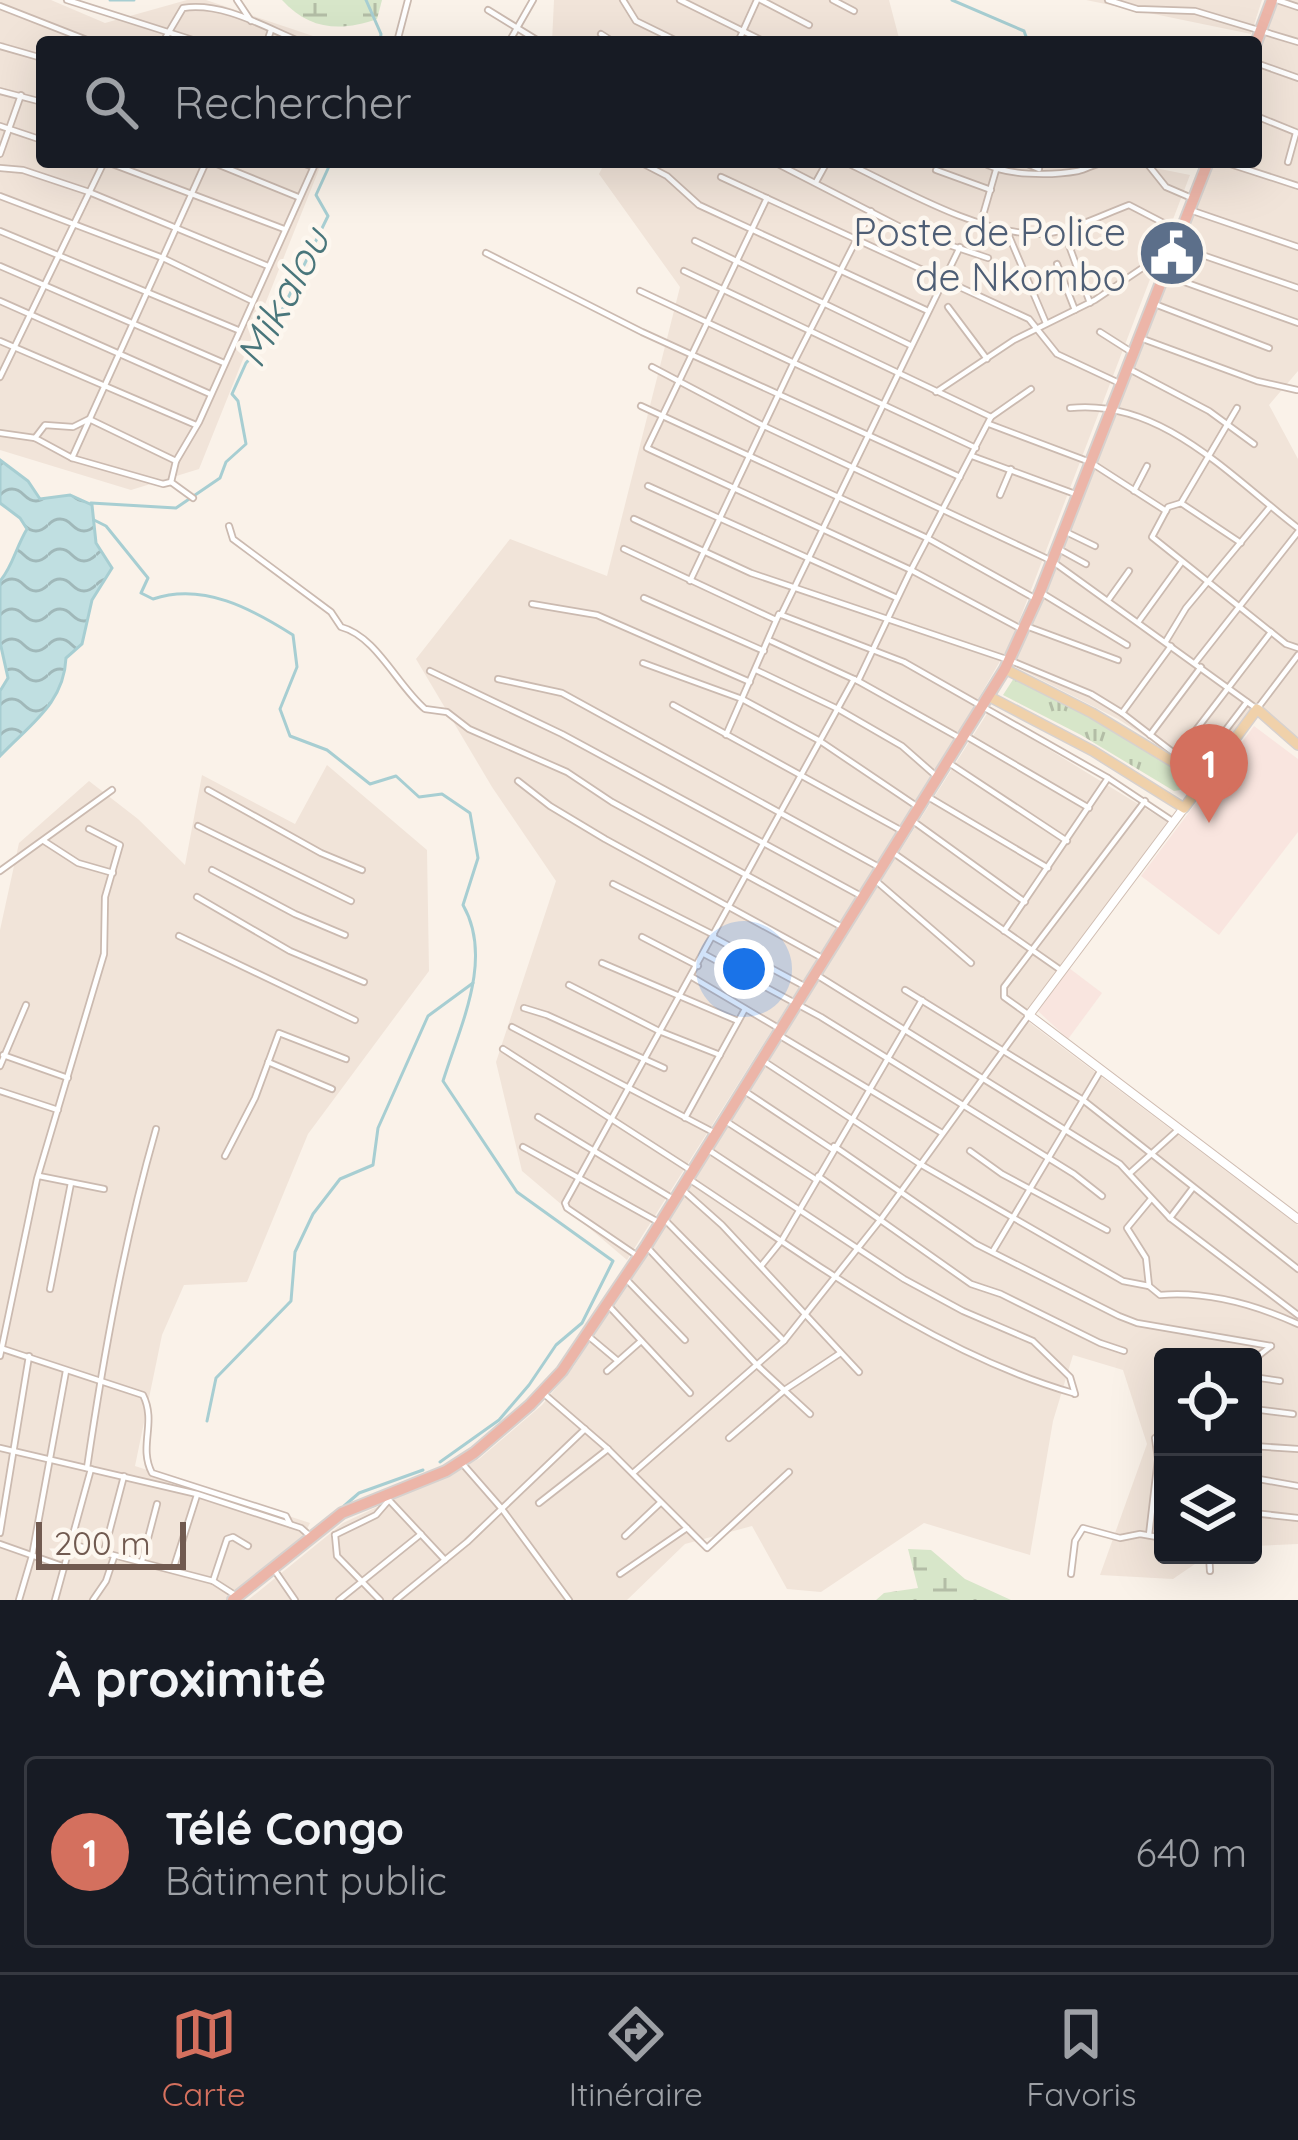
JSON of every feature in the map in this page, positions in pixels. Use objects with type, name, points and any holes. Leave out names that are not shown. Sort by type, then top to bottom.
[{"type":"highway","points":[[1259,36],[1274,0]]},
{"type":"highway","points":[[241,1597],[322,1527],[361,1504],[461,1462],[543,1393],[608,1304],[1007,664],[1206,168]]},
{"type":"main road","points":[[1007,664],[1203,780]]},
{"type":"main road","points":[[987,701],[1118,765],[1184,808],[1252,705],[1298,745]]},
{"type":"street","points":[[67,0],[178,36]]},
{"type":"street","points":[[209,0],[216,10]]},
{"type":"street","points":[[237,0],[251,21]]},
{"type":"street","points":[[399,36],[408,0]]},
{"type":"street","points":[[513,36],[533,0]]},
{"type":"street","points":[[623,0],[636,21],[667,36]]},
{"type":"street","points":[[680,0],[752,36]]},
{"type":"street","points":[[741,36],[759,0],[808,25]]},
{"type":"street","points":[[833,0],[854,11]]},
{"type":"street","points":[[1108,0],[1137,9],[1195,11],[1298,42]]},
{"type":"street","points":[[1274,0],[1298,7]]},
{"type":"street","points":[[0,6],[77,36]]},
{"type":"street","points":[[166,36],[183,8],[216,10],[286,36]]},
{"type":"street","points":[[488,10],[531,36]]},
{"type":"street","points":[[270,36],[272,30]]},
{"type":"street","points":[[601,34],[604,36]]},
{"type":"street","points":[[0,46],[36,56]]},
{"type":"street","points":[[1262,65],[1298,79]]},
{"type":"street","points":[[0,91],[36,100]]},
{"type":"street","points":[[0,154],[21,95]]},
{"type":"street","points":[[1262,118],[1297,133],[1288,162]]},
{"type":"street","points":[[0,126],[36,138]]},
{"type":"street","points":[[0,168],[40,174],[268,266]]},
{"type":"street","points":[[0,377],[102,168]]},
{"type":"street","points":[[122,168],[284,229]]},
{"type":"street","points":[[72,458],[206,168]]},
{"type":"street","points":[[224,168],[298,197]]},
{"type":"street","points":[[170,482],[313,168]]},
{"type":"street","points":[[652,168],[699,205],[926,310]]},
{"type":"street","points":[[786,168],[910,232],[988,258]]},
{"type":"street","points":[[816,182],[823,168]]},
{"type":"street","points":[[857,168],[918,198],[1006,230],[1040,234],[1129,205],[1181,232]]},
{"type":"street","points":[[993,168],[1086,168]]},
{"type":"street","points":[[1037,168],[1044,171]]},
{"type":"street","points":[[1150,168],[1166,187],[1192,205],[1298,247]]},
{"type":"street","points":[[1243,168],[1298,185]]},
{"type":"street","points":[[936,170],[991,190]]},
{"type":"street","points":[[981,222],[997,170]]},
{"type":"street","points":[[721,177],[1029,319],[1057,354],[1121,384]]},
{"type":"street","points":[[0,196],[163,258],[252,301]]},
{"type":"street","points":[[767,198],[647,448],[1025,628],[1118,661]]},
{"type":"street","points":[[690,581],[871,212]]},
{"type":"street","points":[[1063,228],[1090,303]]},
{"type":"street","points":[[1006,230],[1046,323]]},
{"type":"street","points":[[0,231],[238,330]]},
{"type":"street","points":[[695,241],[910,345]]},
{"type":"street","points":[[936,392],[1037,328],[1090,303],[1175,246],[1198,250],[1298,288]]},
{"type":"street","points":[[726,735],[778,617],[960,247]]},
{"type":"street","points":[[485,253],[691,355],[960,477]]},
{"type":"street","points":[[1057,264],[1075,310]]},
{"type":"street","points":[[0,266],[224,363]]},
{"type":"street","points":[[684,271],[990,420],[1090,462],[1166,511]]},
{"type":"street","points":[[1165,274],[1298,323]]},
{"type":"street","points":[[640,291],[976,448]]},
{"type":"street","points":[[0,301],[210,394]]},
{"type":"street","points":[[1152,303],[1269,348]]},
{"type":"street","points":[[948,307],[987,358]]},
{"type":"street","points":[[1100,332],[1133,352]]},
{"type":"street","points":[[1139,338],[1257,381],[1297,390]]},
{"type":"street","points":[[0,340],[196,425]]},
{"type":"street","points":[[652,368],[852,467],[1086,564]]},
{"type":"street","points":[[1127,368],[1254,444]]},
{"type":"street","points":[[810,1414],[643,1251],[566,1208],[565,1203],[856,680],[990,420],[1031,388]]},
{"type":"street","points":[[641,406],[927,538],[1127,645]]},
{"type":"street","points":[[1070,408],[1112,406],[1153,422],[1209,457],[1298,530],[1237,606],[1150,734]]},
{"type":"street","points":[[1237,408],[1181,503],[1166,511],[1152,539],[1297,650]]},
{"type":"street","points":[[35,438],[45,425],[74,427],[89,419]]},
{"type":"street","points":[[89,419],[176,461]]},
{"type":"street","points":[[0,433],[35,438],[72,458],[163,484],[170,482]]},
{"type":"street","points":[[971,457],[1078,495]]},
{"type":"street","points":[[1134,491],[1147,466]]},
{"type":"street","points":[[1000,495],[1011,469]]},
{"type":"street","points":[[170,482],[193,498]]},
{"type":"street","points":[[648,486],[896,598]]},
{"type":"street","points":[[1181,503],[1240,543]]},
{"type":"street","points":[[1122,712],[1206,583],[1270,507]]},
{"type":"street","points":[[634,519],[794,588],[887,617],[1091,694],[1192,767],[1199,765],[1252,705],[1297,650],[1298,639]]},
{"type":"street","points":[[229,526],[233,539],[331,612],[341,627],[355,631],[368,648],[381,653],[425,709],[447,712],[469,730],[567,772],[612,802],[843,928]]},
{"type":"street","points":[[1064,531],[1095,546]]},
{"type":"street","points":[[625,549],[690,581],[904,662],[987,701],[1174,822]]},
{"type":"street","points":[[1054,554],[1252,705]]},
{"type":"street","points":[[1138,621],[1181,563]]},
{"type":"street","points":[[1109,599],[1129,571]]},
{"type":"street","points":[[644,598],[764,651]]},
{"type":"street","points":[[532,604],[597,615],[750,682]]},
{"type":"street","points":[[1177,755],[1271,632]]},
{"type":"street","points":[[769,640],[856,680],[1089,808]]},
{"type":"street","points":[[643,663],[742,699],[1048,868]]},
{"type":"street","points":[[756,670],[902,746],[939,779]]},
{"type":"street","points":[[430,671],[562,734],[863,897]]},
{"type":"street","points":[[498,679],[562,693],[782,812],[878,874],[970,962]]},
{"type":"street","points":[[673,704],[904,832]]},
{"type":"street","points":[[949,763],[1067,841]]},
{"type":"street","points":[[1004,932],[1108,778]]},
{"type":"street","points":[[518,782],[605,838],[824,959]]},
{"type":"street","points":[[0,871],[112,790]]},
{"type":"street","points":[[208,790],[321,853],[362,870]]},
{"type":"street","points":[[1144,801],[1002,990],[1007,999],[1298,1219]]},
{"type":"street","points":[[633,1473],[784,1341],[881,1219],[1184,808]]},
{"type":"street","points":[[912,820],[1025,902]]},
{"type":"street","points":[[198,826],[351,901]]},
{"type":"street","points":[[89,829],[120,844],[106,897],[104,954],[38,1176],[1,1351],[67,1368],[143,1396],[151,1411],[145,1445],[152,1473],[286,1516],[290,1524],[311,1536]]},
{"type":"street","points":[[43,840],[78,863],[113,873]]},
{"type":"street","points":[[892,852],[1062,971]]},
{"type":"street","points":[[212,870],[345,934]]},
{"type":"street","points":[[613,884],[806,987]]},
{"type":"street","points":[[197,898],[290,951],[364,982]]},
{"type":"street","points":[[179,936],[355,1020]]},
{"type":"street","points":[[642,937],[698,966]]},
{"type":"street","points":[[704,954],[796,1003],[1102,1196]]},
{"type":"street","points":[[602,963],[738,1022]]},
{"type":"street","points":[[814,974],[1130,1173],[1171,1218],[1298,1315]]},
{"type":"street","points":[[692,977],[942,1133]]},
{"type":"street","points":[[569,985],[659,1031],[720,1055]]},
{"type":"street","points":[[905,990],[1083,1100],[1298,1269]]},
{"type":"street","points":[[761,1266],[799,1212],[922,1000]]},
{"type":"street","points":[[0,1066],[26,1005]]},
{"type":"street","points":[[524,1008],[664,1068]]},
{"type":"street","points":[[686,1118],[745,1009]]},
{"type":"street","points":[[512,1027],[716,1133]]},
{"type":"street","points":[[225,1156],[279,1033],[346,1059]]},
{"type":"street","points":[[503,1049],[610,1118],[683,1184],[859,1372]]},
{"type":"street","points":[[3,1055],[68,1078]]},
{"type":"street","points":[[762,1060],[920,1164],[1123,1281],[1149,1286],[1160,1295],[1187,1292],[1263,1310],[1298,1324]]},
{"type":"street","points":[[268,1062],[332,1089]]},
{"type":"street","points":[[993,1252],[1101,1070]]},
{"type":"street","points":[[742,1090],[993,1252],[1133,1322],[1272,1346],[1262,1353]]},
{"type":"street","points":[[0,1091],[58,1110]]},
{"type":"street","points":[[538,1117],[592,1149],[683,1184],[782,1240],[923,1331],[1023,1378],[1077,1391],[1050,1354],[1033,1341],[932,1295],[706,1148]]},
{"type":"street","points":[[724,1120],[881,1219],[971,1285],[1001,1294],[1124,1352]]},
{"type":"street","points":[[55,1600],[89,1468],[121,1261],[156,1129]]},
{"type":"street","points":[[1130,1173],[1179,1129]]},
{"type":"street","points":[[524,1147],[662,1220],[784,1341]]},
{"type":"street","points":[[970,1151],[1107,1230]]},
{"type":"street","points":[[38,1176],[104,1189]]},
{"type":"street","points":[[50,1289],[71,1183]]},
{"type":"street","points":[[1171,1218],[1192,1188]]},
{"type":"street","points":[[1149,1286],[1146,1258],[1127,1228],[1151,1199]]},
{"type":"street","points":[[625,1277],[685,1340]]},
{"type":"street","points":[[608,1304],[690,1393]]},
{"type":"street","points":[[587,1335],[618,1361]]},
{"type":"street","points":[[607,1371],[641,1341]]},
{"type":"street","points":[[729,1438],[786,1389],[842,1353]]},
{"type":"street","points":[[0,1533],[29,1357]]},
{"type":"street","points":[[19,1600],[32,1556],[67,1368]]},
{"type":"street","points":[[1262,1378],[1280,1381]]},
{"type":"street","points":[[543,1393],[608,1449],[704,1546],[710,1547],[789,1472]]},
{"type":"street","points":[[1262,1410],[1293,1414]]},
{"type":"street","points":[[396,1600],[502,1509],[585,1429]]},
{"type":"street","points":[[1262,1447],[1298,1449]]},
{"type":"street","points":[[0,1448],[221,1498]]},
{"type":"street","points":[[539,1503],[608,1449]]},
{"type":"street","points":[[1149,1536],[1158,1456]]},
{"type":"street","points":[[461,1462],[569,1600]]},
{"type":"street","points":[[104,1552],[124,1476]]},
{"type":"street","points":[[1262,1480],[1298,1486]]},
{"type":"street","points":[[173,1570],[197,1494]]},
{"type":"street","points":[[335,1535],[376,1514],[389,1496],[445,1560]]},
{"type":"street","points":[[625,1536],[661,1502]]},
{"type":"street","points":[[142,1562],[157,1504]]},
{"type":"street","points":[[1262,1514],[1298,1518]]},
{"type":"street","points":[[322,1527],[335,1535]]},
{"type":"street","points":[[620,1574],[686,1528]]},
{"type":"street","points":[[1071,1574],[1075,1541],[1083,1528],[1120,1538],[1154,1537]]},
{"type":"street","points":[[340,1600],[421,1534]]},
{"type":"street","points":[[335,1535],[337,1556],[380,1600]]},
{"type":"street","points":[[213,1581],[227,1539],[233,1537],[248,1546]]},
{"type":"street","points":[[0,1544],[65,1567]]},
{"type":"street","points":[[71,1544],[213,1581],[241,1597]]},
{"type":"street","points":[[93,1600],[115,1554]]},
{"type":"street","points":[[1210,1564],[1210,1571]]},
{"type":"street","points":[[273,1568],[296,1600]]},
{"type":"shaded area","points":[[0,0],[51,0],[105,23],[187,0],[206,0],[313,36],[36,36],[36,168],[320,168],[199,469],[131,490],[0,450]]},
{"type":"shaded area","points":[[554,0],[889,0],[898,36],[552,36]]},
{"type":"shaded area","points":[[1086,0],[1262,0],[1251,34]]},
{"type":"shaded area","points":[[1274,0],[1298,0],[1298,371],[1269,405],[1298,459],[1298,737],[1255,704],[1201,772],[1118,719],[1012,665],[1211,168],[1262,168],[1261,36]]},
{"type":"shaded area","points":[[602,168],[1155,168],[1190,175],[1011,642],[950,748],[627,1260],[522,1171],[496,1062],[556,881],[492,787],[416,659],[510,539],[607,576],[680,287],[599,174]]},
{"type":"shaded area","points":[[988,712],[1169,823],[1022,1017],[1298,1225],[1298,1544],[1262,1546],[1262,1348],[1154,1348],[1154,1564],[1195,1564],[1173,1579],[1100,1575],[1147,1444],[1123,1370],[1073,1355],[1053,1421],[1030,1555],[924,1523],[821,1592],[787,1589],[752,1526],[685,1544],[627,1600],[248,1600],[343,1523],[479,1459],[542,1405],[574,1366]]},
{"type":"shaded area","points":[[1254,726],[1298,759],[1298,832],[1219,935],[1141,876]]},
{"type":"shaded area","points":[[327,765],[427,850],[429,971],[308,1134],[247,1282],[184,1285],[162,1335],[135,1466],[310,1523],[303,1537],[226,1600],[0,1600],[0,930],[19,843],[89,781],[138,819],[185,865],[202,775],[295,824]]},
{"type":"shaded area","points":[[1069,968],[1102,993],[1068,1039],[1038,1011]]},
{"type":"green space","points":[[282,0],[382,0],[377,19],[338,27],[314,23]]},
{"type":"green space","points":[[1014,678],[1088,715],[1179,770],[1190,781],[1186,789],[1174,791],[1003,695]]},
{"type":"green space","points":[[908,1549],[931,1550],[965,1579],[1011,1600],[876,1600],[884,1593],[918,1588]]},
{"type":"water","points":[[0,460],[28,481],[40,499],[70,495],[92,505],[96,543],[112,568],[92,600],[82,644],[66,658],[52,701],[0,756],[0,691],[8,678],[0,642],[0,581],[27,529],[0,503]]},
{"type":"waterway","points":[[110,0],[134,0]]},
{"type":"waterway","name":"Mikalou","points":[[366,0],[381,36]]},
{"type":"waterway","points":[[952,0],[1024,31],[1026,36]]},
{"type":"waterway","name":"Mikalou","points":[[91,503],[176,508],[220,478],[226,462],[246,444],[238,401],[232,394],[246,363],[268,339],[328,216],[316,195],[328,168]]},
{"type":"waterway","points":[[94,520],[106,526],[148,578],[141,593],[153,599],[208,596],[261,616],[293,635],[297,667],[280,709],[290,736],[327,750],[370,784],[396,776],[419,797],[442,794],[470,813],[478,858],[463,905],[472,926],[475,970],[443,1081],[517,1192],[613,1261],[582,1323],[556,1345],[499,1420],[440,1462]]},
{"type":"waterway","points":[[207,1421],[216,1378],[291,1301],[295,1252],[313,1214],[340,1179],[373,1165],[378,1128],[428,1016],[473,983]]},
{"type":"waterway","points":[[344,1506],[359,1493],[423,1470]]},
{"type":"place","name":"Poste de Police de Nkombo","points":[[1172,253]]},
{"type":"place","name":"Télé Congo","points":[[1209,823]]}]
